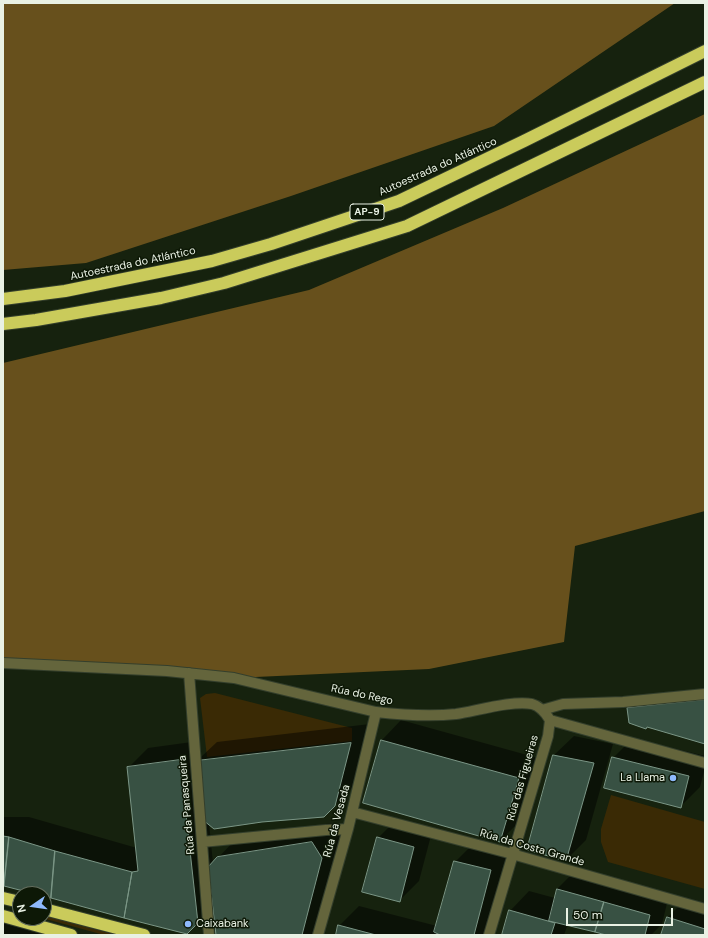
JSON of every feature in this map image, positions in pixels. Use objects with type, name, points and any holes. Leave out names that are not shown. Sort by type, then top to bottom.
[{"type":"highway","name":"Autoestrada do Atlántico","points":[[3,299],[65,291],[212,261],[271,244],[399,201],[524,142],[705,51]]},
{"type":"highway","name":"AP-9","points":[[3,324],[36,320],[161,298],[224,283],[406,226],[705,82]]},
{"type":"highway","points":[[52,911],[144,935]]},
{"type":"highway","points":[[3,916],[71,935]]},
{"type":"street","name":"Rúa do Rego","points":[[3,663],[189,673],[234,678],[376,712],[397,715],[440,715],[524,704],[538,706],[542,710]]},
{"type":"street","name":"Rúa da Panasqueira","points":[[189,673],[209,935]]},
{"type":"street","points":[[705,694],[623,702],[563,704],[542,710],[550,720],[705,763]]},
{"type":"street","name":"Rúa da Vesada","points":[[318,935],[348,829],[376,712]]},
{"type":"street","name":"Rúa das Figueiras","points":[[489,935],[548,736],[550,720]]},
{"type":"street","name":"Rúa da Costa Grande","points":[[352,812],[513,854],[705,910]]},
{"type":"street","points":[[202,842],[348,829]]},
{"type":"shaded area","points":[[3,3],[675,3],[494,126],[291,196],[86,263],[3,270]]},
{"type":"shaded area","points":[[705,114],[705,511],[575,546],[564,642],[429,669],[234,678],[3,658],[3,363],[309,290],[503,208]]},
{"type":"shaded area","points":[[215,693],[352,728],[352,741],[207,757],[200,698],[206,694]]},
{"type":"shaded area","points":[[611,795],[705,822],[705,889],[608,862],[601,842],[601,829]]},
{"type":"shaded area","points":[[52,917],[116,935],[104,935],[52,921]]},
{"type":"building","points":[[705,700],[705,744],[647,727],[646,729],[629,723],[627,708]]},
{"type":"building","points":[[381,740],[519,778],[500,842],[363,803]]},
{"type":"building","points":[[351,743],[335,806],[324,817],[262,822],[214,829],[203,820],[196,761]]},
{"type":"building","points":[[553,755],[594,763],[566,861],[527,850]]},
{"type":"building","points":[[612,757],[689,776],[681,808],[604,788]]},
{"type":"building","points":[[180,760],[198,923],[187,934],[124,918],[132,872],[138,871],[127,767]]},
{"type":"building","points":[[3,836],[9,837],[4,886],[3,886]]},
{"type":"building","points":[[9,837],[55,851],[52,886],[12,886],[12,888],[4,886]]},
{"type":"building","points":[[377,837],[414,847],[400,902],[362,892]]},
{"type":"building","points":[[312,842],[322,858],[302,935],[216,935],[208,867],[217,857]]},
{"type":"building","points":[[55,851],[132,872],[124,918],[52,898]]},
{"type":"building","points":[[454,861],[491,870],[474,935],[440,935],[434,932]]},
{"type":"building","points":[[557,889],[604,902],[595,932],[549,921]]},
{"type":"building","points":[[604,902],[650,915],[645,935],[606,935],[595,932]]},
{"type":"building","points":[[509,910],[555,923],[551,935],[502,935]]},
{"type":"building","points":[[667,917],[705,929],[705,935],[661,935]]},
{"type":"building","points":[[338,925],[376,935],[336,935]]},
{"type":"place","name":"La Llama","points":[[673,778]]},
{"type":"place","name":"Caixabank","points":[[188,924]]}]
